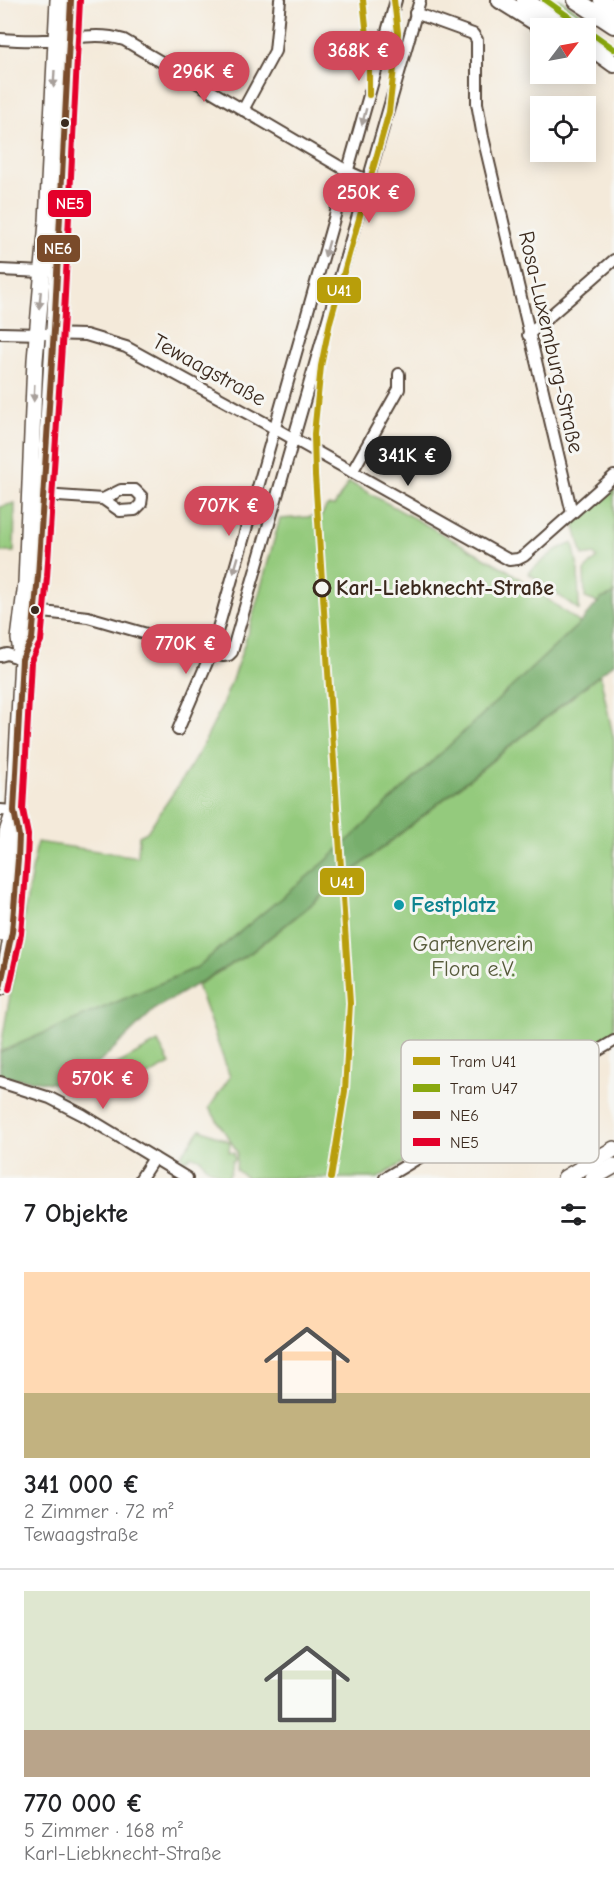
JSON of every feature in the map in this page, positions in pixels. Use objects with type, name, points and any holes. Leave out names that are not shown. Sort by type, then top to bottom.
[{"type":"main road","points":[[22,660],[32,639],[54,334],[62,38],[58,0]]},
{"type":"main road","points":[[0,933],[7,811],[22,660],[19,639],[26,583],[37,335],[62,38],[71,0]]},
{"type":"main road","points":[[500,0],[530,19]]},
{"type":"main road","points":[[525,0],[550,18]]},
{"type":"main road","points":[[576,0],[614,26]]},
{"type":"main road","points":[[602,0],[614,9]]},
{"type":"main road","points":[[596,51],[614,64]]},
{"type":"main road","points":[[596,62],[614,69]]},
{"type":"main road","points":[[0,988],[12,936],[20,831],[7,811]]},
{"type":"main road","points":[[599,1158],[614,1149]]},
{"type":"main road","points":[[565,1178],[590,1163]]},
{"type":"main road","points":[[593,1178],[614,1166]]},
{"type":"street","points":[[243,110],[275,51],[280,0]]},
{"type":"street","points":[[34,611],[88,617],[211,653],[229,655],[232,652],[417,7],[396,2],[211,653],[178,730]]},
{"type":"street","name":"Rosa-Luxemburg-Straße","points":[[417,7],[473,34],[477,40],[477,103],[492,180],[572,513]]},
{"type":"street","points":[[0,39],[45,40],[111,36],[124,39],[349,172],[367,180]]},
{"type":"street","points":[[528,335],[614,260]]},
{"type":"street","points":[[0,270],[43,272]]},
{"type":"street","name":"Tewaagstraße","points":[[0,333],[86,335],[126,347],[508,560],[518,559],[524,555],[572,513]]},
{"type":"street","points":[[352,472],[399,389],[399,374]]},
{"type":"street","points":[[572,513],[614,476]]},
{"type":"street","points":[[43,495],[103,499]]},
{"type":"street","points":[[0,656],[8,654],[22,660]]},
{"type":"street","points":[[599,1050],[614,1041]]},
{"type":"street","points":[[0,1082],[50,1098],[83,1115],[187,1178]]},
{"type":"street","points":[[141,1178],[154,1158]]},
{"type":"street","points":[[385,1178],[410,1163]]},
{"type":"green space","points":[[540,0],[561,0],[588,18],[565,18]]},
{"type":"green space","points":[[349,482],[509,571],[580,623],[325,862],[196,968],[0,1052],[37,842],[138,857],[139,836],[147,832],[184,777],[217,717],[239,662],[280,519],[321,516],[327,506],[334,506]]},
{"type":"green space","points":[[614,489],[614,594],[601,599],[599,603],[585,598],[584,571],[597,558],[594,554],[583,556],[573,520],[582,510],[584,517]]},
{"type":"green space","points":[[15,503],[14,552],[0,552],[0,507]]},
{"type":"green space","points":[[573,543],[578,568],[579,610],[528,573],[556,550]]},
{"type":"green space","points":[[614,594],[614,663],[250,953],[156,1008],[72,1089],[58,1084],[0,1076],[0,1052],[196,968],[325,862],[580,623],[601,599]]},
{"type":"green space","name":"Gartenverein Flora e.V.","points":[[600,675],[614,740],[614,1037],[599,1046],[599,1040],[401,1040],[401,1163],[403,1163],[378,1178],[248,1178],[236,1170],[237,1151],[209,1108],[230,1077],[197,985],[251,953]]},
{"type":"green space","points":[[158,1042],[170,1064],[121,1090],[110,1068]]},
{"type":"green space","points":[[201,1129],[230,1142],[229,1152],[234,1153],[235,1160],[232,1161],[227,1178],[206,1167],[201,1159],[192,1156],[185,1160],[181,1155]]},
{"type":"tram line","name":"U41","points":[[363,0],[369,53],[369,95]]},
{"type":"tram line","name":"U41","points":[[331,1178],[345,1091],[350,1003],[314,434],[321,366],[330,322],[389,112],[398,33],[394,0]]},
{"type":"tram line","name":"U47","points":[[545,0],[614,49]]},
{"type":"transit line","name":"NE6","points":[[0,988],[12,932],[18,859],[19,836],[14,811],[22,659],[32,639],[38,576],[55,314],[71,0]]},
{"type":"transit line","name":"NE5","points":[[9,990],[21,934],[27,860],[28,835],[23,810],[31,661],[41,641],[47,577],[64,314],[80,0]]},
{"type":"place","name":"Karl-Liebknecht-Straße","points":[[322,588]]},
{"type":"place","name":"Festplatz","points":[[399,905]]}]
